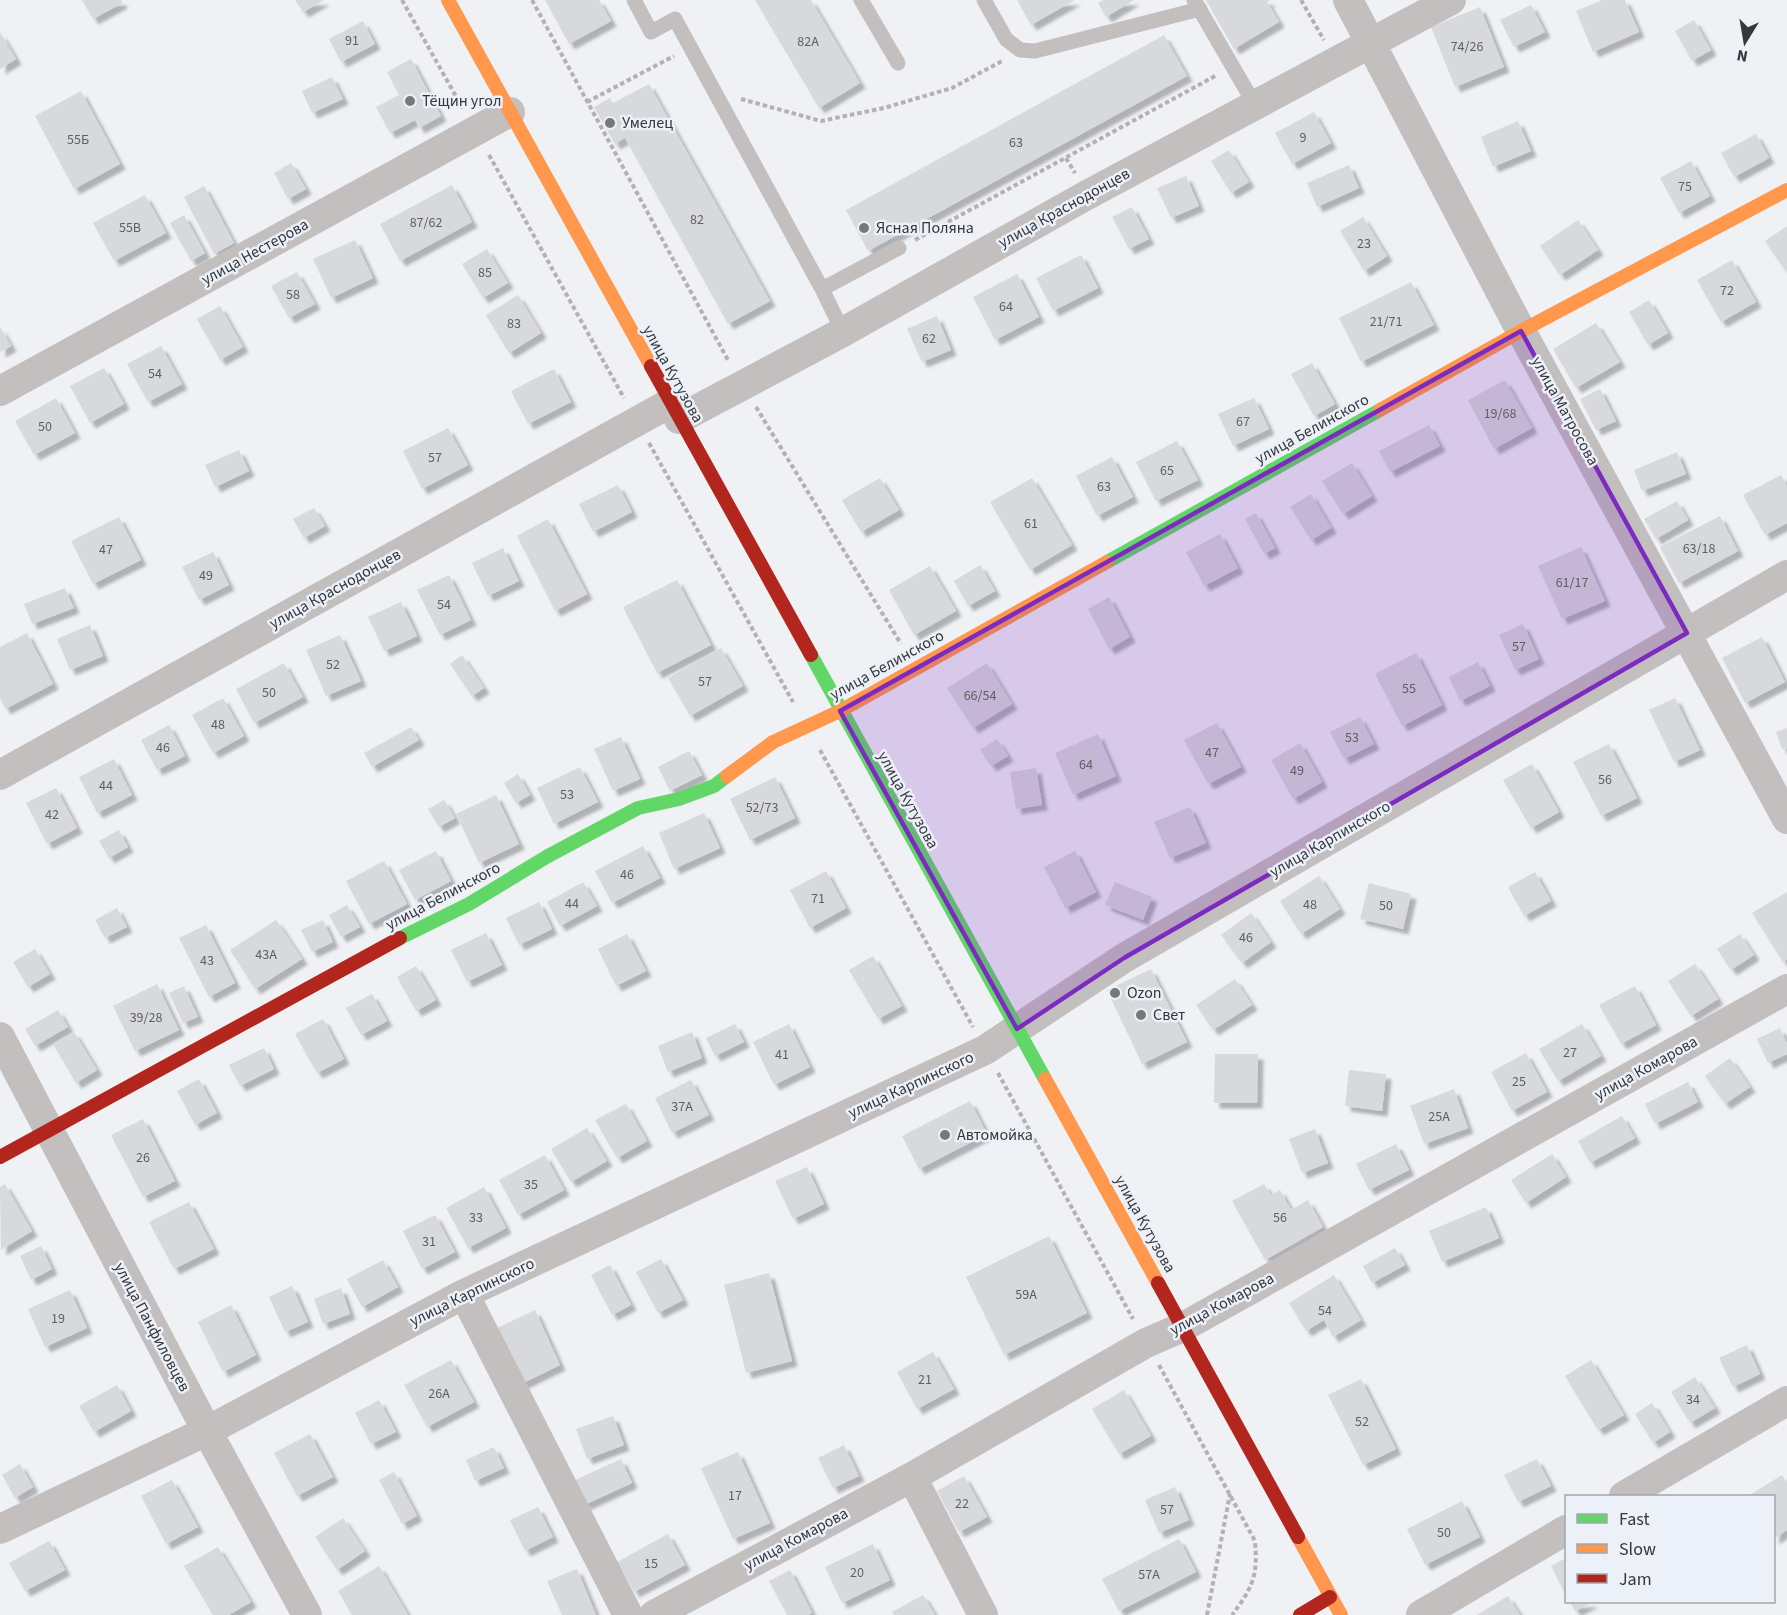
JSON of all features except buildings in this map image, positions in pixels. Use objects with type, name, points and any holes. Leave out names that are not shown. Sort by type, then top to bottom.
[{"type":"street","name":"улица Кутузова","points":[[448,0],[1341,1615]]},
{"type":"street","name":"улица Матросова","points":[[1348,0],[1521,331],[1787,819]]},
{"type":"street","name":"улица Краснодонцев","points":[[0,775],[638,422],[675,411],[741,384],[843,332],[1087,195],[1451,0]]},
{"type":"street","name":"улица Нестерова","points":[[0,391],[510,112]]},
{"type":"street","name":"улица Белинского","points":[[0,1157],[385,945],[469,904],[548,856],[639,808],[679,800],[714,786],[772,742],[840,711],[1521,331],[1787,190]]},
{"type":"street","name":"улица Карпинского","points":[[0,1530],[207,1431],[464,1294],[985,1050],[1124,958],[1787,575]]},
{"type":"street","name":"улица Комарова","points":[[654,1615],[912,1477],[1146,1343],[1183,1327],[1787,989]]},
{"type":"street","name":"улица Панфиловцев","points":[[0,1037],[207,1431],[307,1615]]},
{"type":"street","points":[[464,1294],[628,1615]]},
{"type":"street","points":[[1627,1495],[1787,1401]]},
{"type":"street","points":[[912,1477],[983,1615]]},
{"type":"street","points":[[1421,1615],[1565,1531]]},
{"type":"street","points":[[1300,1615],[1330,1597]]},
{"type":"lane","points":[[634,0],[651,32],[675,19],[822,289],[843,332]]},
{"type":"lane","points":[[861,0],[898,63]]},
{"type":"lane","points":[[984,0],[1006,39],[1020,50],[1035,51],[1197,4],[1255,105]]},
{"type":"lane","points":[[822,289],[899,248]]},
{"type":"path","points":[[402,0],[807,726],[1255,1541],[1257,1565],[1252,1585],[1232,1615]]},
{"type":"path","points":[[532,0],[741,384],[915,668]]},
{"type":"path","points":[[1301,0],[1336,61]]},
{"type":"path","points":[[587,102],[690,48]]},
{"type":"path","points":[[715,92],[821,121],[884,108],[952,88],[1020,50]]},
{"type":"path","points":[[899,248],[1233,66]]},
{"type":"path","points":[[1207,1615],[1230,1493]]},
{"type":"highlighted area","points":[[1521,331],[1687,633],[1124,958],[1017,1029],[840,711]]},
{"type":"traffic: fast","points":[[1107,562],[1380,410]]},
{"type":"traffic: fast","points":[[811,655],[1045,1079]]},
{"type":"traffic: fast","points":[[400,938],[469,904],[548,856],[638,808],[679,799],[714,786],[727,776]]},
{"type":"traffic: slow","points":[[448,0],[651,366]]},
{"type":"traffic: slow","points":[[1380,410],[1521,331],[1787,190]]},
{"type":"traffic: slow","points":[[727,776],[773,742],[840,711],[1107,562]]},
{"type":"traffic: slow","points":[[1045,1079],[1158,1283]]},
{"type":"traffic: slow","points":[[1298,1537],[1341,1615]]},
{"type":"traffic: jam","points":[[651,366],[811,655]]},
{"type":"traffic: jam","points":[[0,1157],[400,938]]},
{"type":"traffic: jam","points":[[1158,1283],[1298,1537]]},
{"type":"traffic: jam","points":[[1300,1615],[1330,1597]]},
{"type":"place","name":"Тёщин угол","points":[[410,101]]},
{"type":"place","name":"Умелец","points":[[610,123]]},
{"type":"place","name":"Ясная Поляна","points":[[864,228]]},
{"type":"place","name":"Ozon","points":[[1115,993]]},
{"type":"place","name":"Свет","points":[[1141,1015]]},
{"type":"place","name":"Автомойка","points":[[945,1135]]}]
